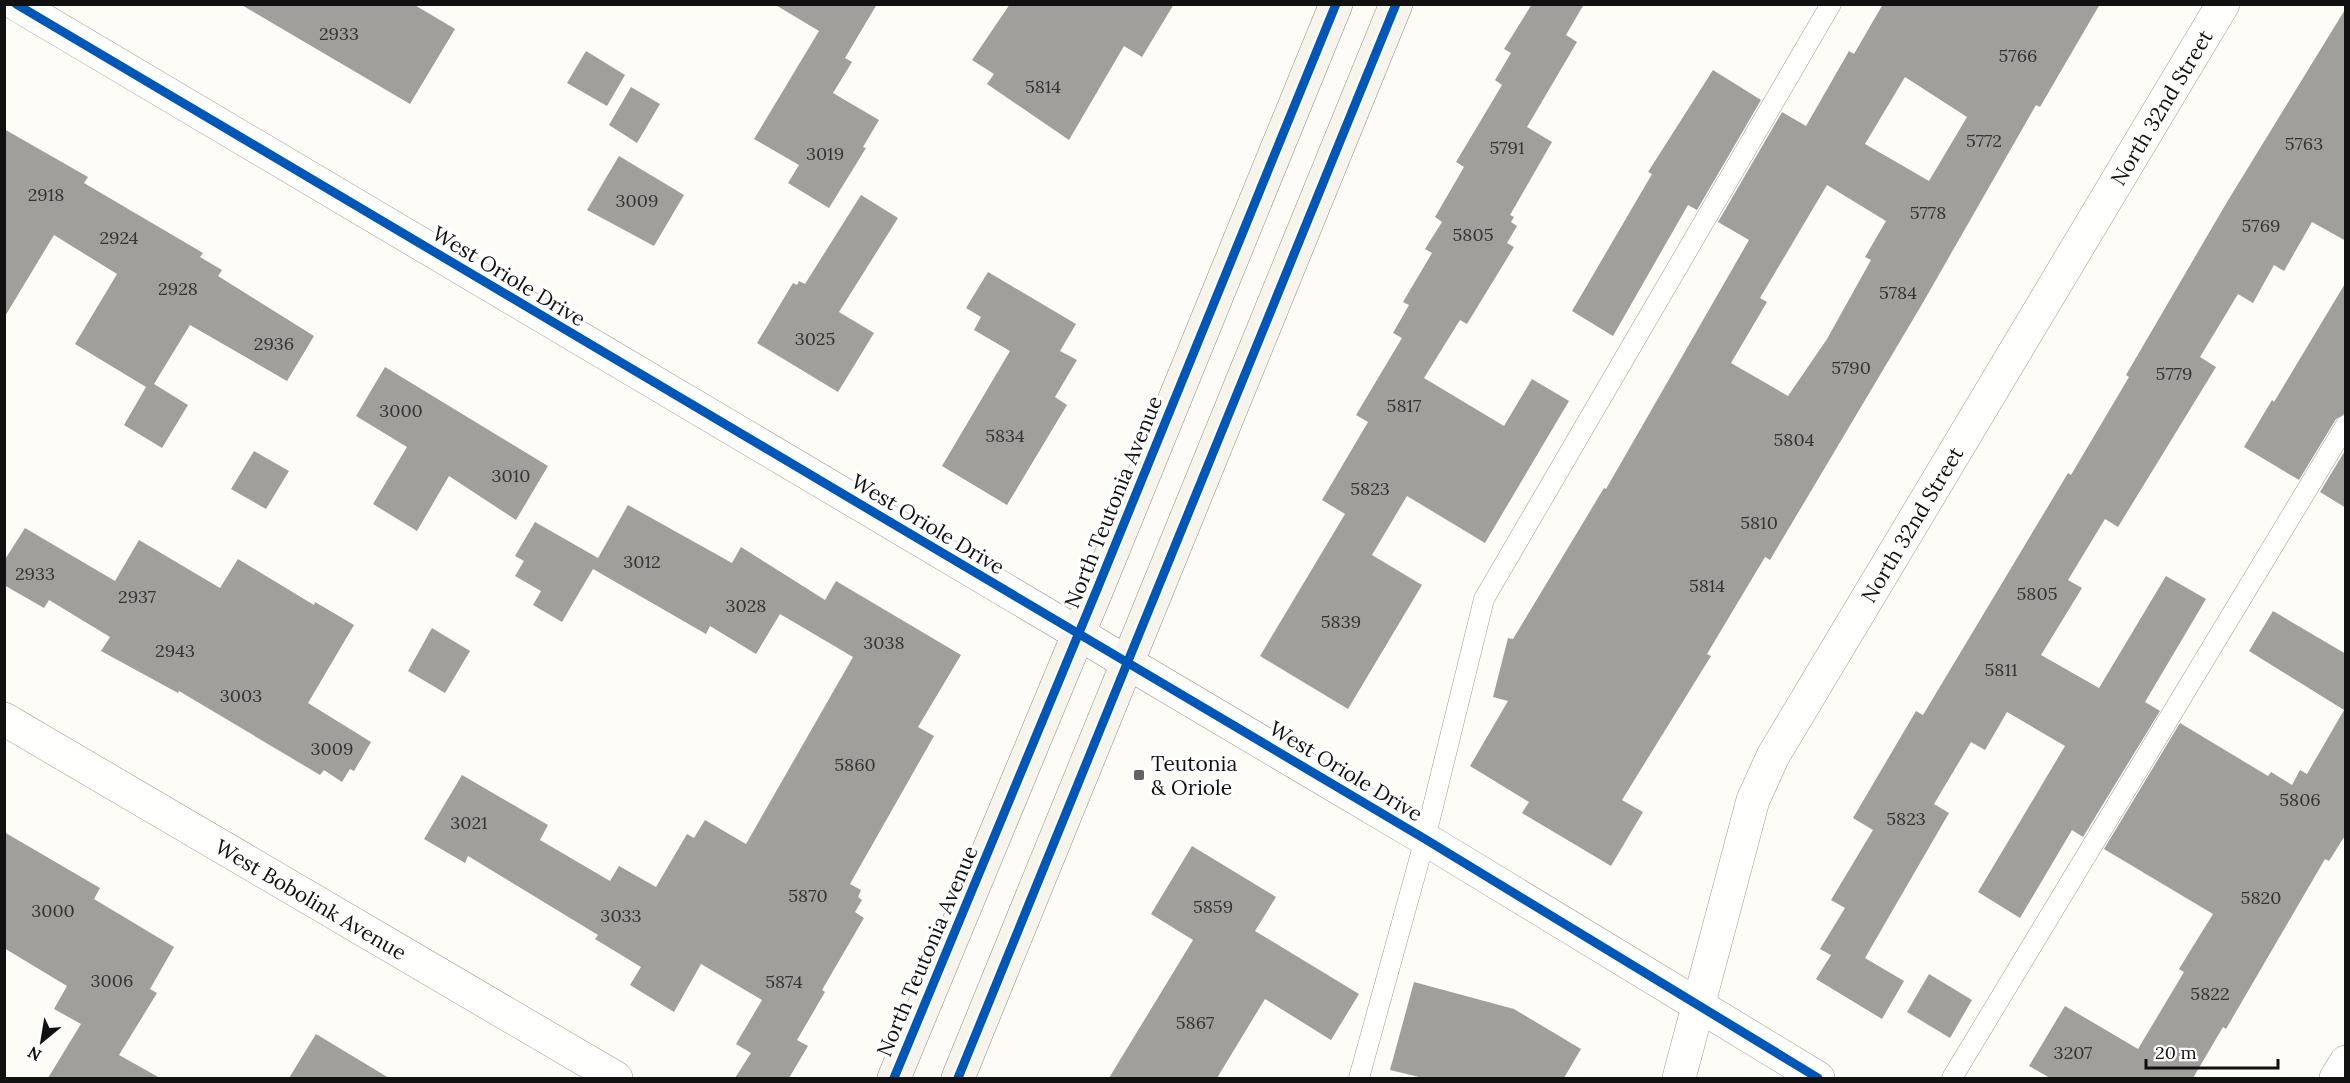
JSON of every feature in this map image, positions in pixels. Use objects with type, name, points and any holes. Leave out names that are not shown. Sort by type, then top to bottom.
[{"type":"main road","name":"North Teutonia Avenue","points":[[894,1078],[1336,4]]},
{"type":"main road","points":[[958,1078],[1396,4]]},
{"type":"street","name":"West Oriole Drive","points":[[16,4],[1425,839],[1698,1008],[1818,1078]]},
{"type":"street","name":"North 32nd Street","points":[[1679,1078],[1753,800],[1773,756],[2223,4]]},
{"type":"street","name":"West Bobolink Avenue","points":[[4,719],[616,1078]]},
{"type":"street","points":[[2336,1078],[2346,1062]]},
{"type":"lane","points":[[1359,1078],[1425,839],[1484,599],[1831,4]]},
{"type":"lane","points":[[1952,1078],[2346,425]]},
{"type":"building","points":[[240,4],[413,4],[455,29],[410,104]]},
{"type":"building","points":[[774,4],[877,4],[845,58],[852,62],[833,93],[879,120],[863,147],[866,148],[829,208],[788,183],[799,165],[754,139],[819,31]]},
{"type":"building","points":[[1010,4],[1174,4],[1142,57],[1124,46],[1069,140],[987,84],[994,74],[972,60]]},
{"type":"building","points":[[1532,4],[1584,4],[1566,35],[1577,42],[1527,127],[1552,142],[1510,215],[1514,217],[1511,222],[1517,226],[1507,243],[1514,247],[1467,324],[1460,320],[1424,378],[1504,426],[1532,379],[1569,401],[1485,543],[1407,496],[1372,555],[1422,585],[1348,709],[1260,656],[1345,514],[1322,500],[1368,422],[1356,415],[1402,338],[1393,333],[1409,305],[1403,302],[1432,253],[1425,249],[1442,222],[1435,217],[1464,167],[1456,162],[1502,85],[1495,80],[1511,53],[1504,49]]},
{"type":"building","points":[[1883,4],[2100,4],[2040,107],[2036,105],[1921,306],[1770,560],[1765,557],[1707,654],[1711,656],[1622,800],[1643,812],[1611,866],[1522,813],[1529,802],[1470,766],[1508,701],[1493,697],[1508,638],[1513,639],[1604,488],[1606,489],[1749,240],[1718,222],[1782,112],[1806,126],[1849,51],[1854,54]],"holes":[[[1905,77],[1967,117],[1929,181],[1865,144]],[[1827,185],[1886,221],[1865,257],[1871,260],[1827,339],[1788,396],[1731,363],[1767,302],[1760,298]]]},
{"type":"building","points":[[2346,8],[2346,241],[2312,222],[2284,271],[2274,265],[2253,303],[2238,294],[2200,357],[2216,367],[2118,527],[2105,519],[2068,580],[2082,588],[2041,655],[2099,688],[2166,576],[2206,599],[2145,702],[2160,711],[2083,837],[2072,830],[2020,918],[1978,892],[2065,746],[2007,712],[1985,750],[1971,742],[1934,804],[1949,813],[1865,958],[1904,981],[1882,1019],[1816,979],[1831,955],[1820,949],[1845,908],[1831,900],[1873,830],[1853,818],[1916,711],[1923,715],[2068,473],[2071,475],[2129,377],[2126,375],[2227,202]]},
{"type":"building","points":[[586,51],[625,75],[607,106],[567,83]]},
{"type":"building","points":[[1713,70],[1761,100],[1697,210],[1688,205],[1613,336],[1572,311],[1652,174],[1648,172]]},
{"type":"building","points":[[631,87],[660,104],[637,143],[609,125]]},
{"type":"building","points":[[4,129],[88,177],[84,183],[203,253],[200,257],[222,270],[218,276],[314,336],[287,381],[190,325],[154,384],[188,405],[162,448],[124,425],[146,387],[75,344],[117,274],[54,235],[4,318]]},
{"type":"building","points":[[619,156],[684,195],[654,246],[587,210]]},
{"type":"building","points":[[861,195],[898,218],[839,312],[874,333],[838,392],[757,343],[793,283],[797,285],[799,281],[805,284]]},
{"type":"building","points":[[988,272],[1076,324],[1060,351],[1077,360],[1055,397],[1067,405],[1007,505],[942,466],[1010,351],[974,330],[981,317],[966,308]]},
{"type":"building","points":[[2346,282],[2346,413],[2336,419],[2299,480],[2244,447],[2272,400],[2274,402]]},
{"type":"building","points":[[385,367],[548,466],[516,520],[449,476],[417,531],[373,504],[407,447],[356,416]]},
{"type":"building","points":[[2346,449],[2346,508],[2320,492]]},
{"type":"building","points":[[254,451],[289,471],[266,509],[231,489]]},
{"type":"building","points":[[628,505],[732,563],[741,547],[825,600],[836,581],[961,655],[918,727],[934,736],[850,884],[861,890],[858,897],[862,900],[855,912],[864,918],[822,990],[825,992],[797,1040],[808,1046],[789,1078],[735,1078],[751,1053],[736,1044],[762,1000],[701,964],[674,1012],[630,985],[641,967],[595,939],[598,935],[468,856],[465,863],[424,839],[462,775],[548,825],[540,840],[610,881],[619,866],[656,887],[687,834],[694,838],[705,820],[746,844],[853,657],[780,614],[756,654],[710,626],[706,634],[593,569],[562,622],[533,605],[541,591],[515,576],[524,561],[515,556],[535,522],[598,558]]},
{"type":"building","points":[[25,528],[115,581],[139,540],[220,588],[238,559],[314,605],[315,602],[354,625],[308,703],[371,742],[354,771],[350,769],[342,782],[324,770],[320,775],[179,691],[178,693],[101,651],[110,637],[49,600],[44,608],[4,585],[4,561]]},
{"type":"building","points":[[2273,611],[2346,654],[2346,834],[2329,861],[2325,859],[2226,1029],[2223,1027],[2193,1078],[2050,1078],[2029,1066],[2065,1006],[2138,1049],[2184,972],[2179,969],[2213,914],[2104,849],[2180,723],[2268,776],[2271,772],[2292,785],[2300,770],[2307,774],[2344,710],[2249,651]]},
{"type":"building","points":[[432,628],[470,651],[445,693],[408,671]]},
{"type":"building","points":[[4,832],[100,888],[94,899],[174,947],[150,989],[157,993],[119,1055],[160,1078],[48,1078],[81,1024],[54,1009],[67,986],[4,948]]},
{"type":"building","points":[[1192,846],[1276,897],[1255,931],[1359,994],[1331,1040],[1265,999],[1217,1078],[1109,1078],[1193,940],[1151,914]]},
{"type":"building","points":[[1929,974],[1972,1000],[1950,1038],[1907,1012]]},
{"type":"building","points":[[1414,982],[1514,1009],[1581,1049],[1564,1078],[1423,1078],[1390,1070]]},
{"type":"building","points":[[316,1034],[389,1078],[289,1078]]},
{"type":"cycle path","points":[[16,4],[1425,839],[1818,1078]]},
{"type":"cycle path","points":[[894,1078],[1336,4]]},
{"type":"cycle path","points":[[958,1078],[1396,4]]},
{"type":"place","name":"Teutonia & Oriole","points":[[1139,775]]}]
